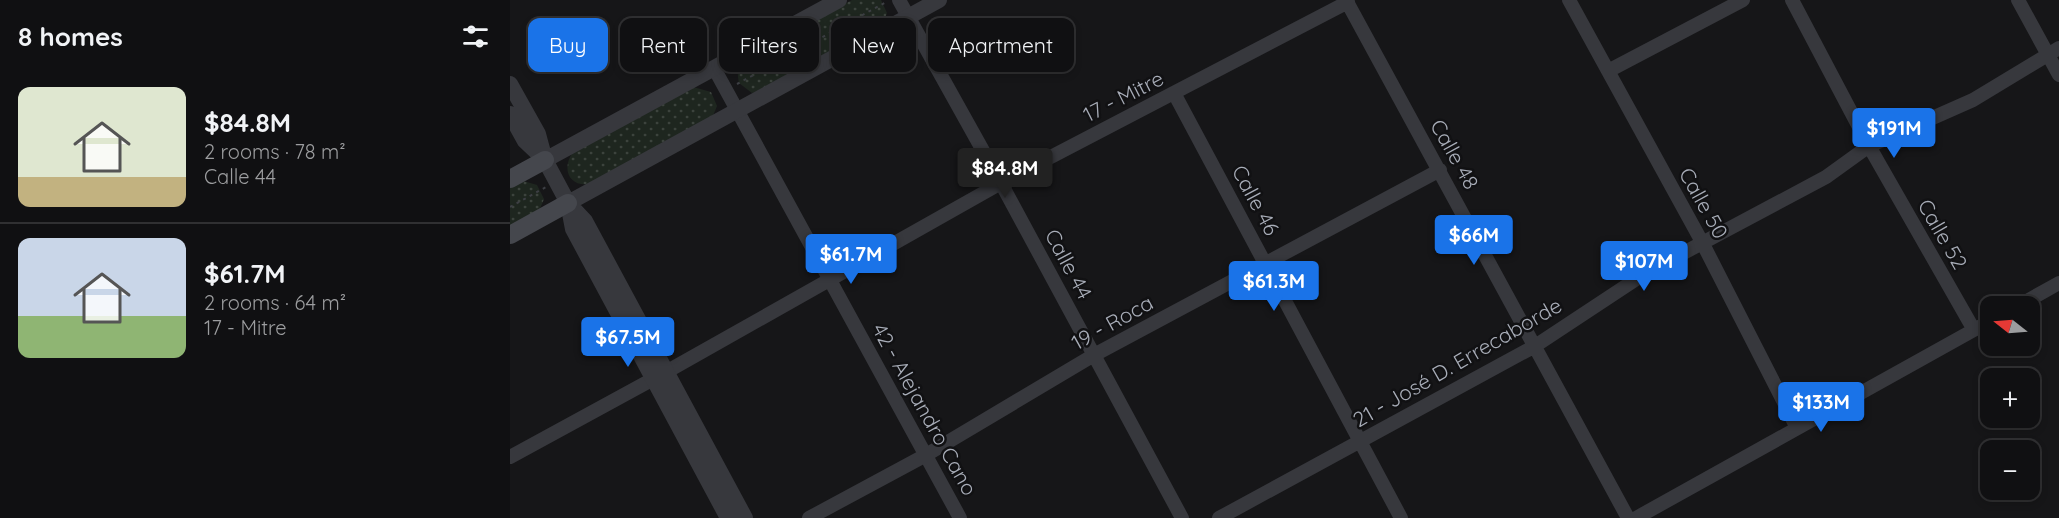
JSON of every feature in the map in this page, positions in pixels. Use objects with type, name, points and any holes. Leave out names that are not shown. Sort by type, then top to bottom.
[{"type":"main road","points":[[510,179],[545,160]]},
{"type":"main road","points":[[510,235],[568,203]]},
{"type":"street","points":[[545,160],[839,0]]},
{"type":"street","name":"Calle 44","points":[[899,0],[1182,518]]},
{"type":"street","points":[[568,203],[939,0]]},
{"type":"street","name":"Calle 50","points":[[1569,0],[1702,242],[1797,429]]},
{"type":"street","points":[[1608,71],[1743,0]]},
{"type":"street","name":"Calle 52","points":[[1792,0],[1869,146],[1974,330]]},
{"type":"street","points":[[2018,0],[2053,51],[2059,75]]},
{"type":"street","name":"17 - Mitre","points":[[510,457],[660,376],[1001,183],[1347,1]]},
{"type":"street","name":"Calle 48","points":[[1347,1],[1628,518]]},
{"type":"street","name":"21 - José D. Errecaborde","points":[[1219,518],[1535,346],[1644,274],[1826,177],[1869,146],[1973,100],[2053,51]]},
{"type":"street","name":"42 - Alejandro Cano","points":[[714,68],[960,518]]},
{"type":"street","points":[[510,84],[538,134],[545,160],[568,203],[573,229],[745,518]]},
{"type":"street","name":"Calle 46","points":[[1174,93],[1401,518]]},
{"type":"street","points":[[510,114],[525,141],[545,160]]},
{"type":"street","name":"19 - Roca","points":[[809,518],[927,455],[1094,355],[1440,170]]},
{"type":"street","points":[[2036,296],[2059,283]]},
{"type":"street","points":[[1636,518],[1980,327]]},
{"type":"street","points":[[660,376],[728,518]]},
{"type":"path","points":[[727,90],[890,0]]},
{"type":"path","points":[[510,207],[556,182]]},
{"type":"shaded area","points":[[852,0],[881,0],[887,13],[885,18],[831,18],[831,53],[819,59],[819,18]]},
{"type":"shaded area","points":[[738,72],[796,72],[761,91],[752,93],[739,83]]},
{"type":"shaded area","points":[[693,87],[711,92],[717,106],[712,118],[591,184],[577,183],[569,176],[569,158],[573,152]]},
{"type":"shaded area","points":[[520,180],[537,185],[544,199],[539,211],[510,227],[510,186]]}]
